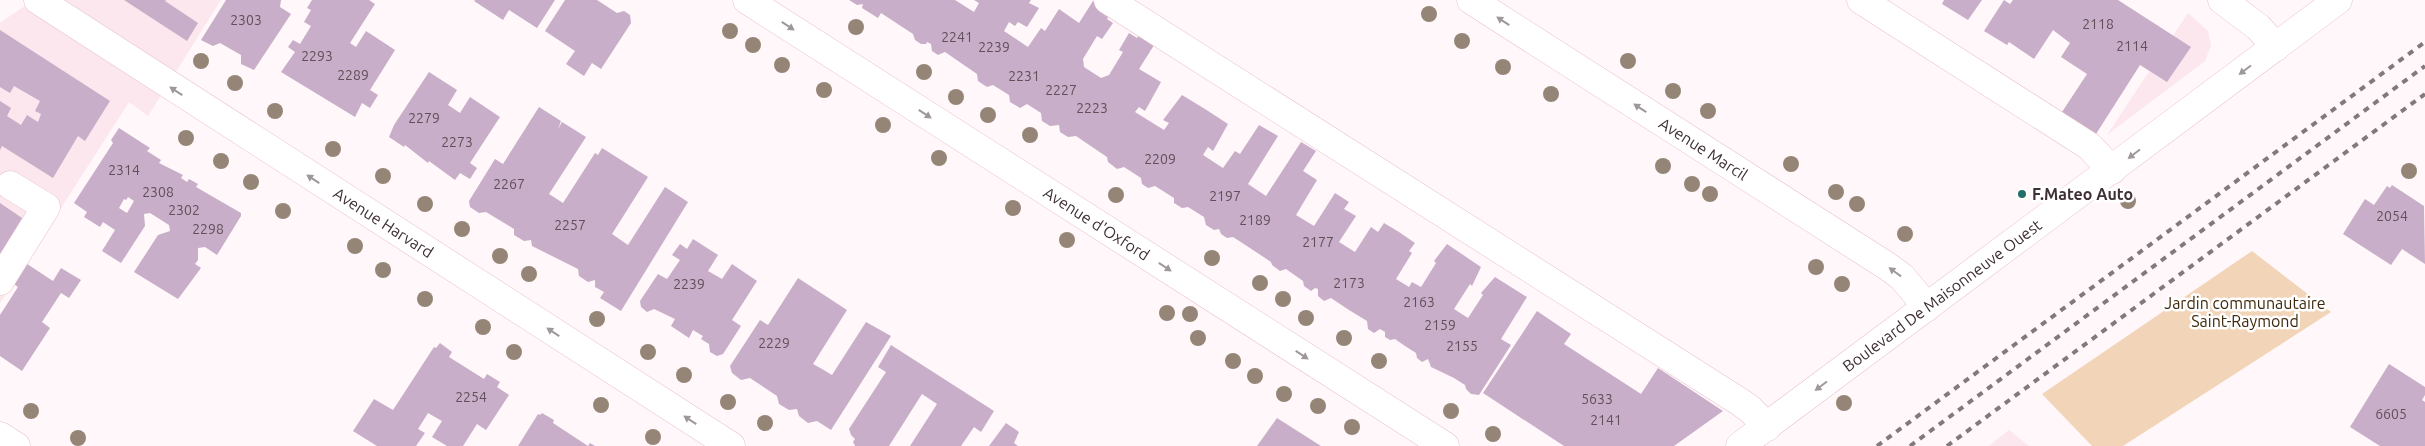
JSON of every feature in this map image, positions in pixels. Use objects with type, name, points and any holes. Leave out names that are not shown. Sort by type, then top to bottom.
[{"type":"street","name":"Avenue Harvard","points":[[38,0],[731,446]]},
{"type":"street","name":"Avenue d'Oxford","points":[[747,0],[1445,446]]},
{"type":"street","points":[[1108,0],[1740,402],[1750,409],[1766,426]]},
{"type":"street","name":"Avenue Marcil","points":[[1471,0],[1887,266],[1902,277],[1928,307]]},
{"type":"street","points":[[1861,0],[2089,146],[2112,170]]},
{"type":"street","points":[[2222,0],[2258,27],[2276,47]]},
{"type":"street","name":"Boulevard De Maisonneuve Ouest","points":[[1740,446],[2338,0]]},
{"type":"street","points":[[0,281],[46,207],[10,185]]},
{"type":"street","points":[[0,436],[16,446]]},
{"type":"shaded area","points":[[33,0],[221,0],[148,116],[129,102],[0,303],[0,23]]},
{"type":"shaded area","points":[[2188,13],[2208,31],[2211,46],[2205,61],[2107,135]]},
{"type":"shaded area","points":[[2009,430],[2029,446],[1989,446]]},
{"type":"green space","name":"Jardin communautaire Saint-Raymond","points":[[2252,251],[2331,312],[2123,446],[2092,446],[2042,394]]},
{"type":"building","points":[[124,0],[166,0],[198,23],[187,41]]},
{"type":"building","points":[[226,0],[281,0],[280,7],[291,14],[254,70],[241,64],[241,55],[220,43],[213,46],[201,40]]},
{"type":"building","points":[[312,0],[369,0],[375,4],[350,43],[356,47],[366,31],[395,50],[370,90],[378,95],[370,108],[362,103],[355,117],[281,72],[295,52],[288,47],[293,40],[300,44],[311,26],[304,22],[311,10],[307,8]]},
{"type":"building","points":[[475,0],[555,0],[537,28],[509,10],[503,20]]},
{"type":"building","points":[[565,0],[597,0],[617,13],[624,11],[630,15],[631,23],[601,69],[592,63],[584,76],[566,64],[575,51],[545,31]]},
{"type":"building","points":[[849,0],[955,0],[974,12],[979,3],[974,0],[1031,0],[1029,3],[1039,8],[1027,27],[1018,22],[1015,26],[1009,22],[1004,31],[1028,47],[1041,28],[1045,31],[1059,9],[1079,23],[1093,1],[1111,13],[1107,19],[1113,23],[1102,39],[1097,36],[1083,59],[1084,67],[1101,78],[1109,75],[1123,52],[1119,50],[1129,33],[1137,38],[1141,32],[1156,42],[1139,69],[1161,82],[1145,111],[1139,107],[1135,112],[1164,130],[1169,123],[1163,120],[1182,95],[1205,109],[1228,124],[1213,151],[1208,147],[1203,155],[1223,168],[1235,151],[1240,154],[1259,125],[1278,136],[1248,184],[1266,196],[1301,142],[1316,151],[1303,171],[1317,180],[1296,215],[1314,226],[1335,193],[1349,202],[1344,209],[1356,216],[1339,242],[1355,252],[1371,227],[1378,232],[1384,223],[1399,232],[1415,243],[1409,251],[1412,253],[1396,279],[1409,287],[1412,282],[1421,287],[1436,263],[1434,261],[1447,244],[1481,267],[1472,286],[1470,284],[1454,309],[1468,318],[1483,295],[1481,293],[1495,277],[1527,297],[1501,339],[1511,345],[1479,395],[1471,394],[1465,385],[1431,367],[1428,359],[1422,362],[1417,358],[1416,353],[1395,339],[1390,340],[1385,337],[1385,332],[1380,329],[1374,333],[1368,329],[1367,321],[1331,298],[1324,301],[1318,296],[1318,289],[1315,288],[1311,291],[1304,286],[1303,281],[1286,269],[1280,271],[1271,262],[1233,237],[1227,238],[1221,234],[1219,229],[1214,230],[1206,225],[1204,217],[1188,207],[1182,208],[1174,203],[1174,198],[1155,186],[1148,188],[1142,184],[1141,178],[1124,167],[1117,169],[1108,162],[1107,157],[1076,136],[1068,137],[1060,132],[1059,125],[1050,126],[1042,121],[1041,113],[1027,104],[1020,108],[1010,102],[1009,95],[993,85],[987,87],[978,81],[977,74],[945,52],[938,55],[932,51],[931,44],[927,42],[926,44],[921,44],[915,40],[913,34],[881,13],[878,18],[862,8],[863,4],[857,5]]},
{"type":"building","points":[[1944,0],[1982,0],[1968,20],[1942,4]]},
{"type":"building","points":[[2004,0],[2010,4],[2013,0],[2118,0],[2191,47],[2167,82],[2140,65],[2096,134],[2062,112],[2087,74],[2061,57],[2070,43],[2053,30],[2034,59],[2009,42],[2007,45],[1984,31]]},
{"type":"building","points":[[0,30],[110,101],[85,141],[78,136],[53,178],[2,146],[0,150],[0,101],[11,108],[7,116],[21,125],[27,115],[38,122],[41,114],[35,111],[40,101],[14,86],[10,93],[0,87]]},
{"type":"building","points":[[429,72],[457,90],[448,105],[460,113],[470,97],[500,117],[470,163],[477,168],[470,179],[460,173],[455,180],[429,161],[428,163],[405,145],[404,147],[389,137],[394,125]]},
{"type":"building","points":[[539,107],[561,121],[558,129],[562,122],[586,137],[549,194],[563,203],[595,153],[598,155],[602,148],[648,177],[612,234],[628,245],[665,187],[688,202],[621,311],[600,298],[604,292],[595,287],[595,280],[588,282],[579,276],[578,269],[532,246],[531,240],[524,241],[514,235],[514,229],[486,212],[479,213],[470,207],[469,201],[495,159],[503,164]]},
{"type":"building","points":[[119,128],[150,148],[147,151],[161,160],[159,163],[183,175],[181,178],[187,182],[189,179],[198,184],[196,187],[241,213],[217,255],[205,247],[198,248],[198,260],[195,264],[201,268],[178,299],[134,272],[158,235],[170,231],[169,225],[150,213],[144,214],[145,226],[121,263],[102,251],[115,230],[103,222],[100,227],[84,217],[87,212],[74,203],[113,143],[111,140]],"holes":[[[128,197],[134,201],[127,213],[119,208],[124,199],[126,200]]]},
{"type":"building","points":[[2392,185],[2424,206],[2425,264],[2402,249],[2391,265],[2343,234],[2365,199],[2374,205],[2387,186],[2390,188]]},
{"type":"building","points":[[0,203],[25,220],[0,259]]},
{"type":"building","points":[[693,239],[718,255],[708,271],[722,279],[732,264],[757,281],[732,320],[741,326],[723,354],[717,356],[710,352],[709,344],[701,339],[703,336],[693,330],[689,338],[671,326],[675,319],[654,309],[647,312],[641,307],[640,301],[658,274],[667,279],[680,260],[672,255],[680,244],[687,249]]},
{"type":"building","points":[[18,258],[53,281],[61,268],[81,280],[69,298],[61,293],[42,322],[50,328],[22,371],[0,356],[0,315],[18,287],[6,278]]},
{"type":"building","points":[[798,278],[847,310],[813,364],[832,375],[866,322],[891,336],[831,430],[817,421],[808,423],[799,416],[797,409],[789,410],[779,404],[777,396],[750,378],[741,380],[732,373],[730,366],[760,320],[768,325]]},
{"type":"building","points":[[1537,311],[1571,334],[1564,344],[1641,394],[1658,368],[1723,411],[1674,446],[1564,446],[1483,393]]},
{"type":"building","points":[[440,343],[452,352],[449,357],[484,379],[487,374],[500,382],[497,387],[509,395],[486,430],[477,424],[463,446],[447,446],[432,437],[442,421],[428,413],[418,429],[425,433],[416,446],[377,446],[353,431],[374,399],[393,410],[434,347],[436,348]]},
{"type":"building","points":[[891,345],[994,411],[981,432],[974,427],[961,446],[910,446],[937,404],[922,394],[889,446],[855,446],[853,442],[855,439],[849,429],[886,372],[878,367]]},
{"type":"building","points":[[2389,364],[2425,387],[2425,395],[2422,400],[2425,402],[2425,446],[2380,446],[2350,427]]},
{"type":"building","points":[[542,413],[554,420],[553,423],[588,446],[518,446],[538,414]]},
{"type":"building","points":[[1277,418],[1321,446],[1257,446]]},
{"type":"building","points":[[1006,423],[1019,432],[1014,443],[1018,446],[989,446]]},
{"type":"railway","points":[[1877,446],[2425,42]]},
{"type":"railway","points":[[1910,446],[2425,66]]},
{"type":"railway","points":[[1947,446],[2425,94]]},
{"type":"place","name":"F.Mateo Auto","points":[[2022,194]]}]
